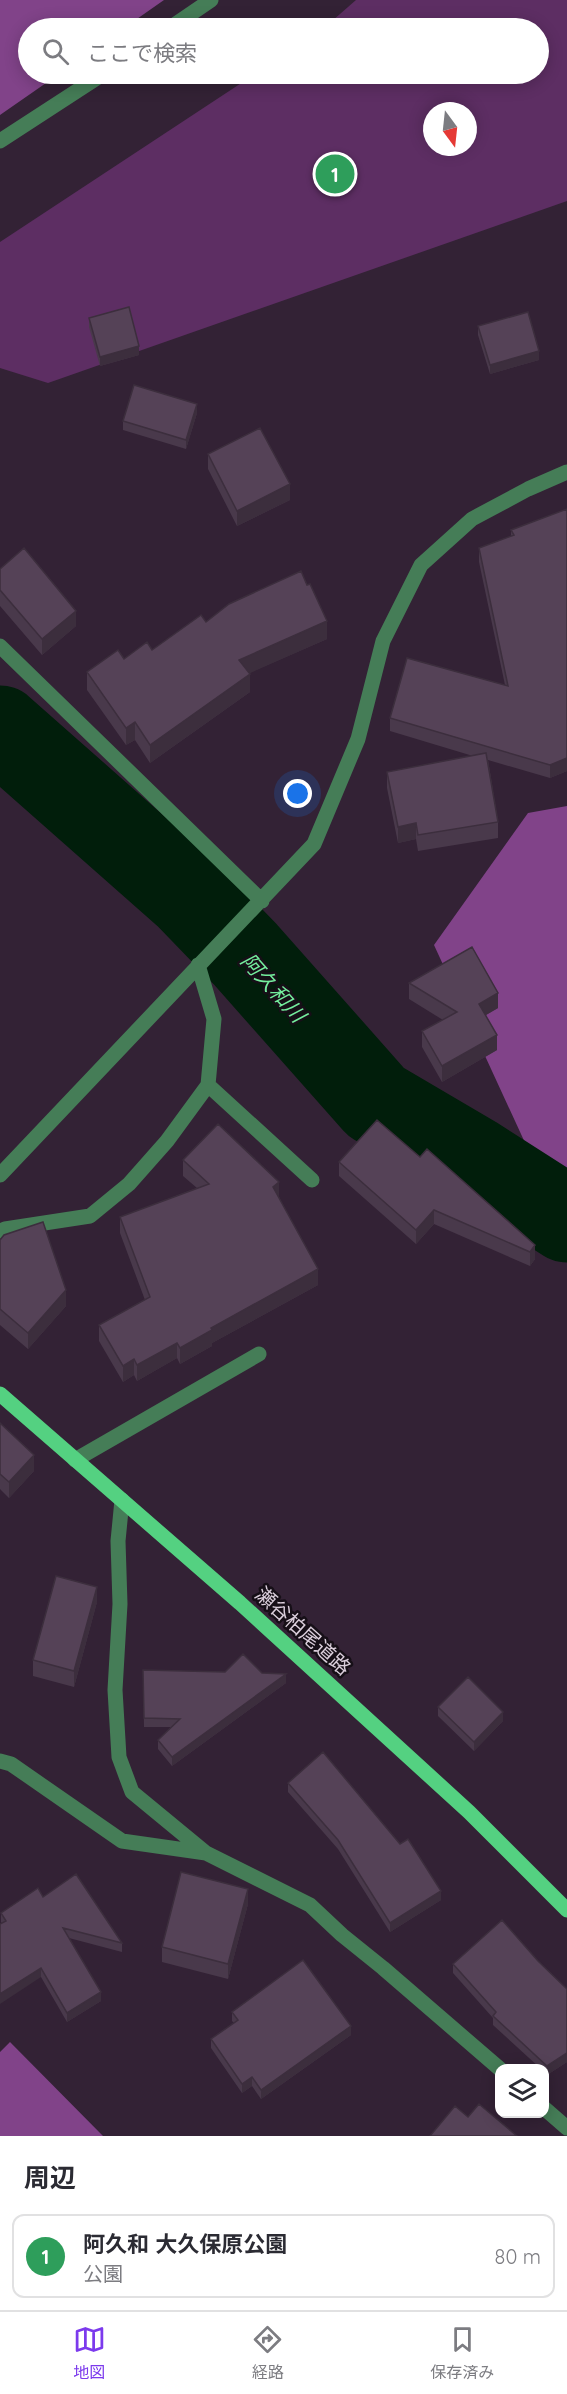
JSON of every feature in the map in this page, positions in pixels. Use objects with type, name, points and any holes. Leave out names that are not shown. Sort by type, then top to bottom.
[{"type":"main road","name":"瀬谷柏尾道路","points":[[0,1394],[240,1603],[460,1804],[567,1911]]},
{"type":"street","points":[[185,18],[211,0]]},
{"type":"street","points":[[0,141],[88,84]]},
{"type":"street","points":[[0,1174],[314,844],[358,739],[383,641],[421,565],[472,519],[567,472]]},
{"type":"street","points":[[0,646],[262,901]]},
{"type":"street","points":[[0,1231],[90,1216],[129,1184],[167,1141],[208,1085],[214,1019],[202,962]]},
{"type":"street","points":[[208,1085],[312,1180]]},
{"type":"street","points":[[75,1460],[259,1354]]},
{"type":"street","points":[[122,1500],[118,1540],[120,1604],[115,1690],[119,1757],[132,1792],[206,1853],[310,1905],[342,1935],[495,2065]]},
{"type":"street","points":[[0,1761],[11,1764],[122,1841],[206,1853]]},
{"type":"street","points":[[549,2112],[567,2128]]},
{"type":"shaded area","points":[[0,0],[164,0],[138,18],[18,18],[18,84],[45,84],[0,115]]},
{"type":"shaded area","points":[[356,0],[567,0],[567,201],[48,383],[0,368],[0,242],[240,84],[549,84],[549,18],[335,18]]},
{"type":"shaded area","points":[[567,806],[567,1234],[434,945],[528,813]]},
{"type":"shaded area","points":[[10,2042],[103,2136],[0,2136],[0,2052]]},
{"type":"building","points":[[129,307],[139,346],[100,357],[89,318]]},
{"type":"building","points":[[528,312],[539,351],[490,365],[478,326]]},
{"type":"building","points":[[134,385],[197,404],[186,440],[123,421]]},
{"type":"building","points":[[260,428],[290,484],[237,511],[208,454]]},
{"type":"building","points":[[567,509],[567,758],[550,765],[390,718],[407,658],[508,686],[479,548],[514,535],[511,530]]},
{"type":"building","points":[[24,548],[76,611],[42,639],[0,590],[0,569]]},
{"type":"building","points":[[301,571],[307,585],[310,584],[327,621],[239,660],[250,674],[150,745],[135,722],[126,728],[87,672],[118,650],[124,659],[147,642],[152,650],[201,615],[206,622],[229,604]]},
{"type":"building","points":[[486,753],[498,822],[418,835],[416,823],[398,827],[387,772]]},
{"type":"building","points":[[472,947],[498,993],[479,1004],[497,1035],[442,1066],[422,1031],[457,1012],[409,983]]},
{"type":"building","points":[[377,1120],[420,1157],[427,1149],[535,1245],[530,1252],[434,1210],[416,1230],[339,1162]]},
{"type":"building","points":[[218,1124],[279,1182],[273,1187],[318,1269],[211,1328],[212,1330],[180,1348],[177,1343],[137,1365],[134,1359],[123,1366],[99,1325],[150,1297],[120,1217],[209,1184],[183,1160]]},
{"type":"building","points":[[43,1222],[66,1290],[28,1333],[0,1309],[0,1240],[4,1235]]},
{"type":"building","points":[[0,1423],[34,1455],[9,1482],[0,1474]]},
{"type":"building","points":[[56,1576],[97,1587],[74,1671],[33,1660]]},
{"type":"building","points":[[243,1654],[262,1673],[286,1674],[172,1757],[158,1740],[180,1719],[144,1718],[143,1670],[225,1672]]},
{"type":"building","points":[[468,1677],[503,1712],[474,1742],[438,1707]]},
{"type":"building","points":[[323,1752],[400,1844],[408,1839],[441,1891],[390,1923],[338,1840],[288,1783]]},
{"type":"building","points":[[181,1872],[248,1889],[228,1964],[162,1947]]},
{"type":"building","points":[[76,1874],[122,1943],[63,1928],[101,1992],[67,2013],[41,1968],[0,1994],[0,1924],[6,1921],[1,1913],[38,1888],[43,1897]]},
{"type":"building","points":[[502,1920],[538,1961],[567,1989],[567,2053],[549,2065],[545,2064],[493,2016],[496,2012],[453,1964]]},
{"type":"building","points":[[303,1960],[351,2026],[261,2090],[252,2077],[242,2084],[211,2039],[238,2020],[232,2012]]},
{"type":"building","points":[[479,2104],[517,2136],[430,2136],[455,2106],[468,2117]]},
{"type":"waterway","name":"阿久和川","points":[[0,729],[189,896],[245,954],[376,1102],[473,1159],[567,1219]]},
{"type":"place","name":"阿久和 大久保原公園","points":[[335,174]]}]
